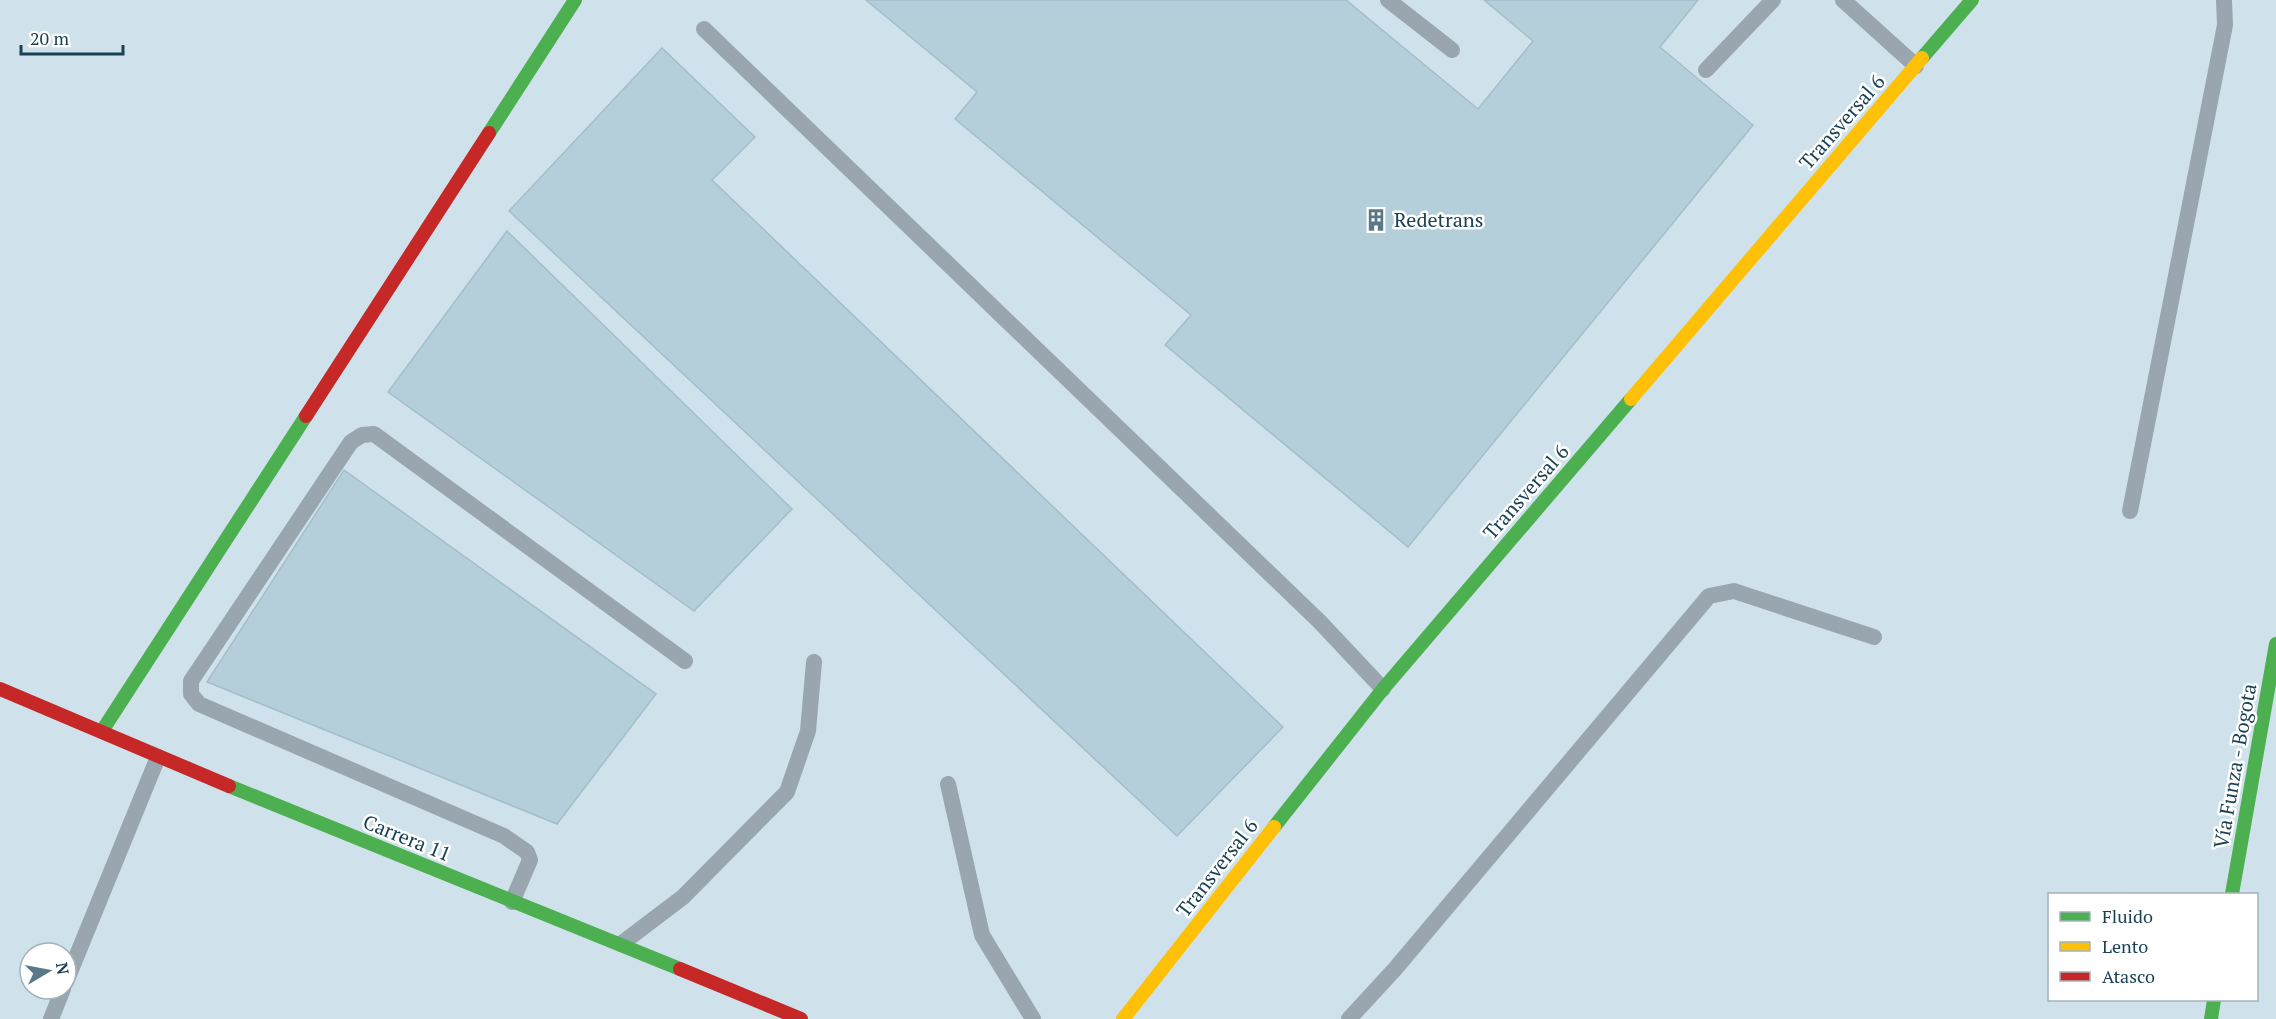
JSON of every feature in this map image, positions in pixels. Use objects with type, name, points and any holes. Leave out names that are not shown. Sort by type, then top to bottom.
[{"type":"street","points":[[102,731],[575,0]]},
{"type":"street","name":"Transversal 6","points":[[1123,1019],[1383,689],[1972,0]]},
{"type":"street","name":"Vía Funza - Bogota","points":[[2232,893],[2276,644]]},
{"type":"street","name":"Carrera 11","points":[[0,688],[158,757],[801,1019]]},
{"type":"street","points":[[2211,1019],[2214,1001]]},
{"type":"lane","points":[[1388,0],[1452,50]]},
{"type":"lane","points":[[1706,69],[1773,0]]},
{"type":"lane","points":[[1843,0],[1916,66]]},
{"type":"lane","points":[[2130,511],[2225,25],[2224,0]]},
{"type":"lane","points":[[704,29],[1320,622],[1383,689]]},
{"type":"lane","points":[[512,902],[530,860],[527,852],[504,836],[199,704],[191,694],[191,681],[351,442],[362,435],[374,434],[685,660]]},
{"type":"lane","points":[[1349,1019],[1395,969],[1709,596],[1734,591],[1874,637]]},
{"type":"lane","points":[[621,944],[683,897],[787,792],[808,731],[814,662]]},
{"type":"lane","points":[[78,953],[158,757]]},
{"type":"lane","points":[[948,784],[982,934],[1033,1019]]},
{"type":"lane","points":[[51,1019],[58,1001]]},
{"type":"building","name":"Redetrans","points":[[866,0],[1346,0],[1478,109],[1533,41],[1484,0],[1698,0],[1660,47],[1753,125],[1408,547],[1165,345],[1191,315],[955,119],[977,92]]},
{"type":"building","points":[[662,48],[755,137],[712,180],[1283,727],[1177,836],[509,211]]},
{"type":"building","points":[[507,231],[792,509],[694,611],[388,392]]},
{"type":"building","points":[[344,470],[656,694],[557,824],[207,682]]},
{"type":"traffic: fast","points":[[489,133],[575,0]]},
{"type":"traffic: fast","points":[[1922,58],[1972,0]]},
{"type":"traffic: fast","points":[[1274,827],[1383,689],[1631,399]]},
{"type":"traffic: fast","points":[[102,731],[306,416]]},
{"type":"traffic: fast","points":[[2232,893],[2276,644]]},
{"type":"traffic: fast","points":[[229,786],[680,969]]},
{"type":"traffic: fast","points":[[2211,1019],[2214,1001]]},
{"type":"traffic: slow","points":[[1631,399],[1922,58]]},
{"type":"traffic: slow","points":[[1123,1019],[1274,827]]},
{"type":"traffic: jam","points":[[306,416],[489,133]]},
{"type":"traffic: jam","points":[[0,689],[229,786]]},
{"type":"traffic: jam","points":[[680,969],[801,1019]]},
{"type":"place","name":"Redetrans","points":[[1376,220]]}]
